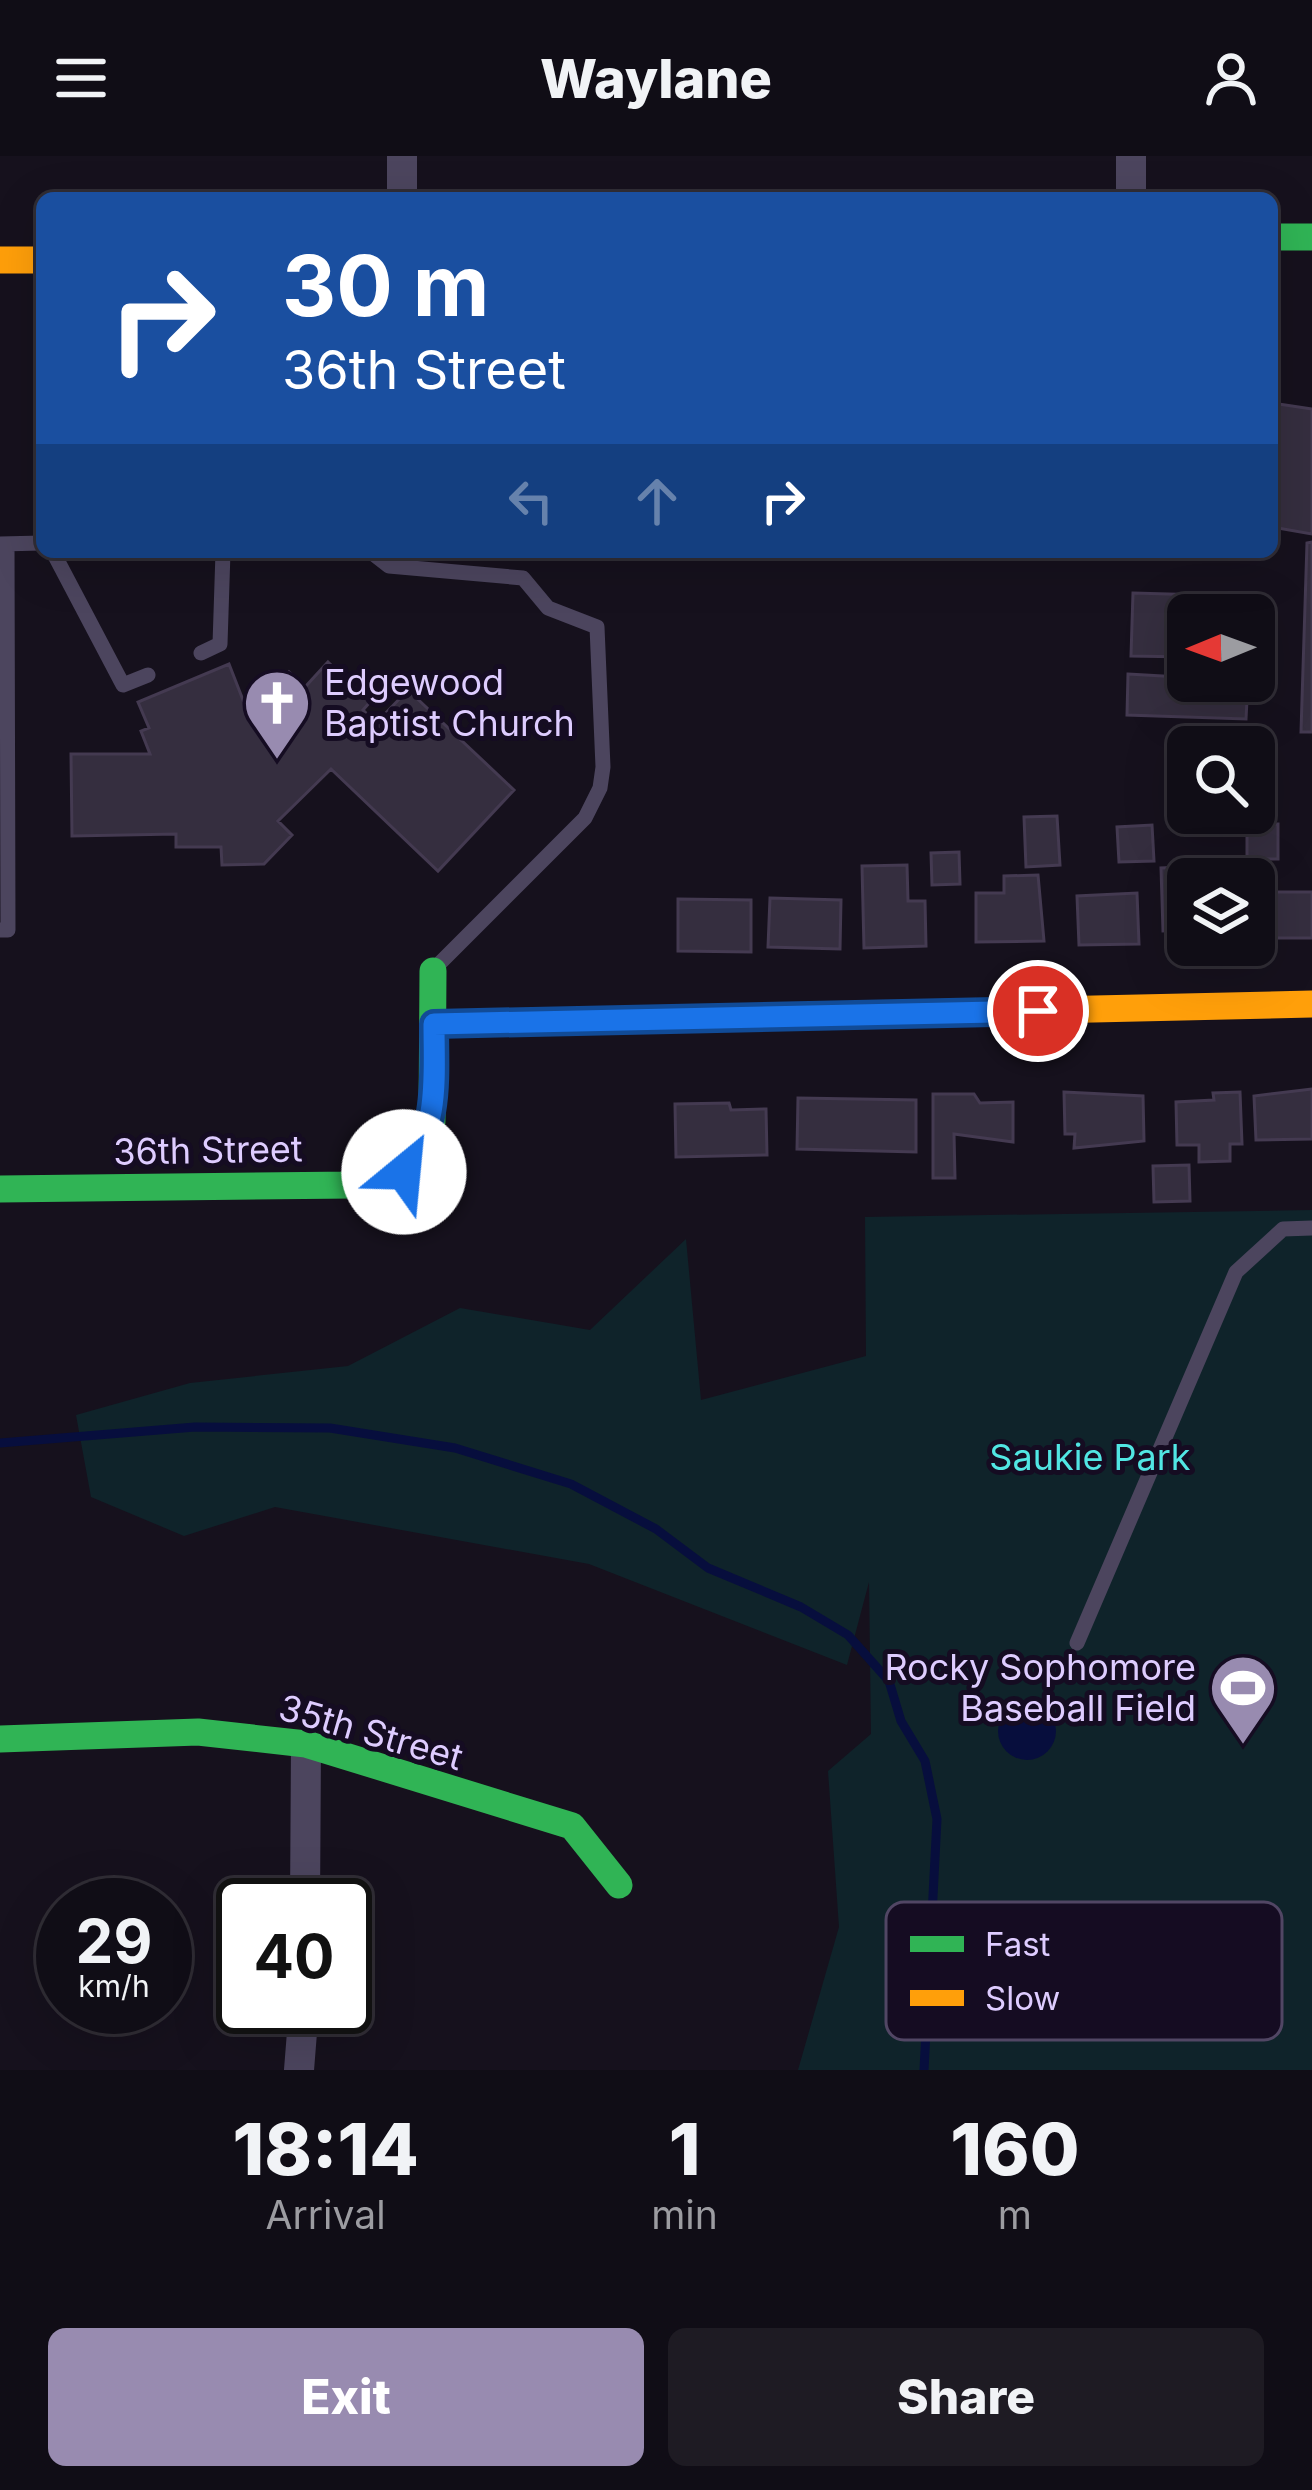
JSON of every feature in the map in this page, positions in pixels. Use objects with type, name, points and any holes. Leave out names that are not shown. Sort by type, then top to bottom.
[{"type":"street","points":[[402,156],[403,192]]},
{"type":"street","points":[[1131,156],[1131,192]]},
{"type":"street","points":[[1278,237],[1312,237]]},
{"type":"street","points":[[0,260],[36,260]]},
{"type":"street","name":"36th Street","points":[[0,1189],[384,1180],[404,1172],[420,1152],[432,1122],[433,970]]},
{"type":"street","points":[[434,1024],[1312,1004]]},
{"type":"street","name":"35th Street","points":[[0,1739],[198,1732],[306,1744],[572,1826],[619,1886]]},
{"type":"street","points":[[305,1878],[306,1744]]},
{"type":"street","points":[[299,2070],[302,2034]]},
{"type":"lane","points":[[0,931],[8,931],[3,544],[36,543]]},
{"type":"lane","points":[[55,558],[123,685],[148,675]]},
{"type":"lane","points":[[201,652],[220,644],[223,558]]},
{"type":"lane","points":[[379,558],[389,566],[523,578],[548,608],[597,627],[600,788],[585,818],[433,970]]},
{"type":"lane","points":[[1077,1643],[1236,1272],[1282,1228],[1312,1228]]},
{"type":"green space","name":"Saukie Park","points":[[1312,1210],[1312,2070],[798,2070],[839,1927],[828,1771],[871,1734],[869,1582],[847,1665],[589,1564],[275,1507],[184,1536],[91,1497],[76,1415],[190,1383],[348,1366],[460,1308],[590,1330],[686,1239],[701,1400],[866,1356],[865,1217]]},
{"type":"shaded area","points":[[1027,1702],[1047,1711],[1056,1731],[1047,1751],[1027,1760],[1007,1751],[998,1731],[1007,1711]]},
{"type":"building","points":[[1278,404],[1312,409],[1312,534],[1278,528]]},
{"type":"building","points":[[1312,542],[1312,732],[1301,732],[1307,543]]},
{"type":"building","points":[[1133,593],[1168,594],[1167,657],[1131,656]]},
{"type":"building","name":"Edgewood Baptist Church","points":[[328,662],[370,702],[363,710],[376,723],[408,690],[514,790],[438,871],[331,769],[278,821],[292,835],[264,864],[222,865],[221,847],[176,847],[176,834],[72,836],[71,754],[150,754],[141,731],[149,728],[138,702],[229,664],[243,700],[276,686],[289,672],[305,687]]},
{"type":"building","points":[[1128,674],[1167,676],[1167,702],[1247,702],[1246,719],[1127,715]]},
{"type":"building","points":[[1057,816],[1060,865],[1026,867],[1024,817]]},
{"type":"building","points":[[1278,824],[1278,859],[1247,858],[1247,834],[1275,834]]},
{"type":"building","points":[[1152,825],[1154,861],[1119,862],[1117,827]]},
{"type":"building","points":[[959,852],[960,884],[932,885],[931,853]]},
{"type":"building","points":[[907,865],[908,901],[925,901],[926,946],[864,948],[862,866]]},
{"type":"building","points":[[1161,868],[1167,868],[1167,931],[1163,931]]},
{"type":"building","points":[[1038,875],[1044,941],[976,942],[976,893],[1004,893],[1004,876]]},
{"type":"building","points":[[1275,892],[1312,892],[1312,938],[1275,938]]},
{"type":"building","points":[[1137,893],[1139,944],[1079,945],[1077,896]]},
{"type":"building","points":[[770,898],[841,900],[840,949],[768,947]]},
{"type":"building","points":[[678,899],[751,900],[751,952],[678,951]]},
{"type":"building","points":[[1312,1089],[1312,1139],[1256,1140],[1254,1096]]},
{"type":"building","points":[[1064,1092],[1143,1096],[1144,1141],[1074,1148],[1075,1134],[1065,1134]]},
{"type":"building","points":[[1240,1092],[1242,1144],[1230,1144],[1230,1161],[1199,1162],[1199,1145],[1177,1145],[1176,1102],[1214,1100],[1213,1093]]},
{"type":"building","points":[[933,1094],[974,1094],[980,1103],[1013,1102],[1013,1142],[954,1134],[955,1178],[933,1178]]},
{"type":"building","points":[[798,1098],[916,1100],[916,1152],[797,1149]]},
{"type":"building","points":[[729,1103],[731,1110],[766,1109],[767,1155],[676,1157],[675,1104]]},
{"type":"building","points":[[1189,1165],[1190,1201],[1154,1202],[1153,1166]]},
{"type":"waterway","points":[[0,1443],[195,1427],[330,1428],[455,1448],[571,1484],[656,1529],[708,1568],[801,1607],[848,1635],[889,1681],[901,1721],[925,1761],[937,1819],[933,1902]]},
{"type":"waterway","points":[[924,2070],[926,2040]]},
{"type":"traffic: fast","points":[[1278,237],[1312,237]]},
{"type":"traffic: fast","points":[[0,1189],[353,1185],[404,1172],[432,1122],[433,971]]},
{"type":"traffic: fast","points":[[0,1739],[198,1732],[306,1744],[572,1826],[619,1885]]},
{"type":"traffic: slow","points":[[0,260],[36,260]]},
{"type":"traffic: slow","points":[[434,1024],[1312,1004]]},
{"type":"place","name":"Edgewood Baptist Church","points":[[277,762]]},
{"type":"place","name":"Rocky Sophomore Baseball Field","points":[[1243,1747]]},
{"type":"route","points":[[404,1172],[420,1152],[432,1122],[434,1024],[1038,1011]]}]
